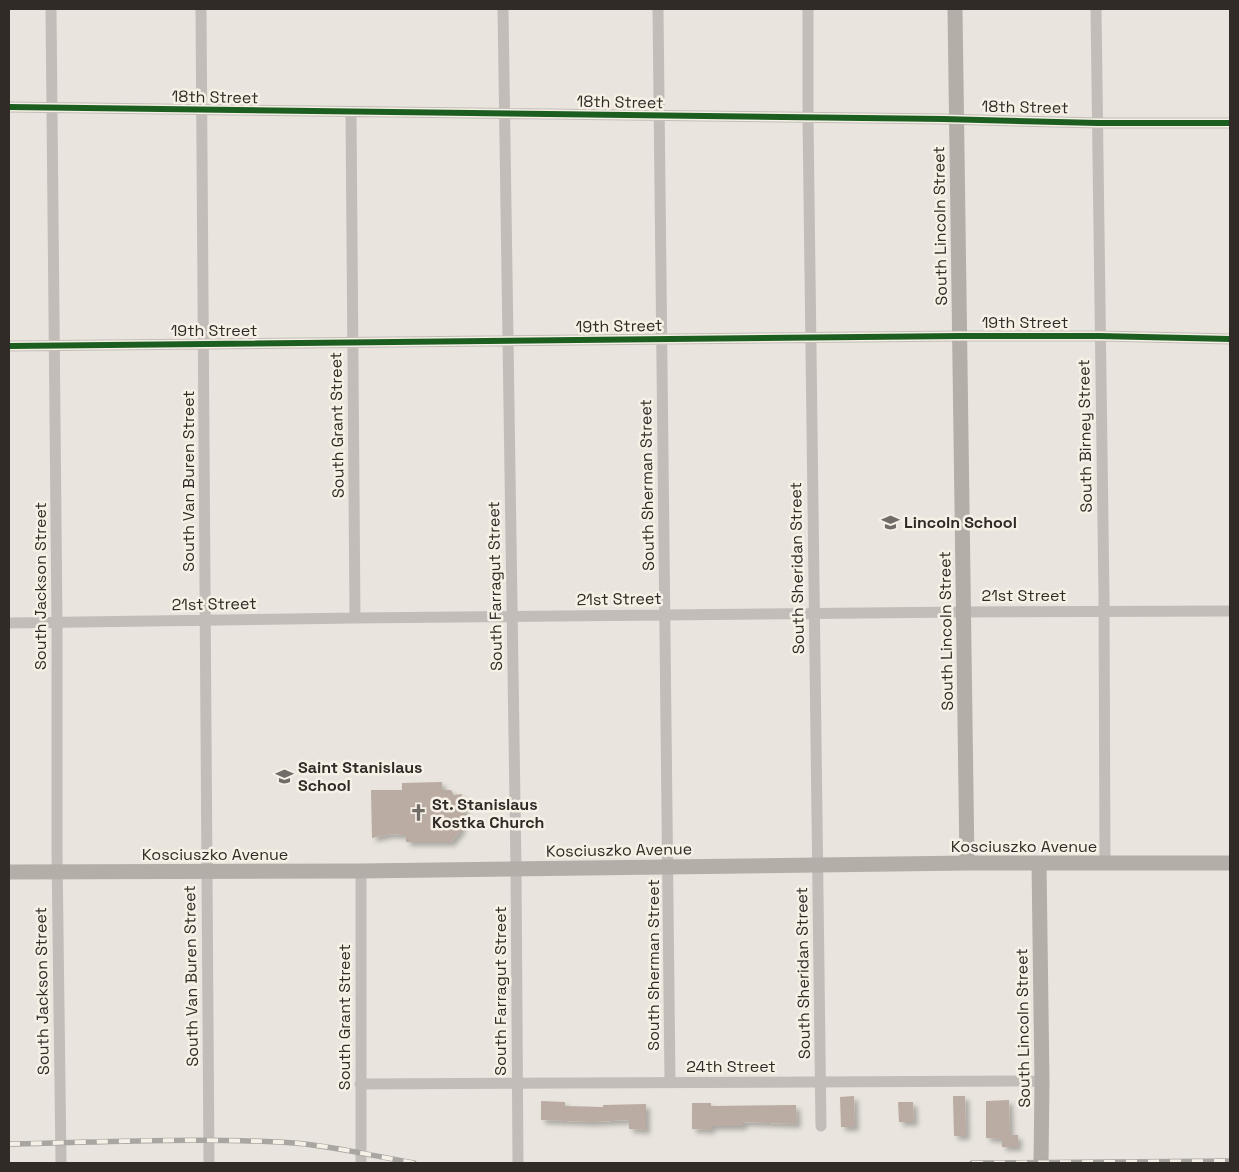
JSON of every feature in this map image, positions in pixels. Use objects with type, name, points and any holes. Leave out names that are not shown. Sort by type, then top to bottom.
[{"type":"main road","name":"South Lincoln Street","points":[[955,9],[967,863]]},
{"type":"main road","name":"Kosciuszko Avenue","points":[[9,872],[361,871],[967,863],[1230,863]]},
{"type":"main road","name":"South Lincoln Street","points":[[1038,863],[1042,1082],[1041,1163]]},
{"type":"street","name":"South Jackson Street","points":[[52,9],[60,1163]]},
{"type":"street","name":"South Van Buren Street","points":[[201,9],[209,1163]]},
{"type":"street","name":"South Farragut Street","points":[[503,9],[516,869],[518,1163]]},
{"type":"street","name":"South Sherman Street","points":[[658,9],[670,1082]]},
{"type":"street","name":"South Sheridan Street","points":[[808,9],[821,1126]]},
{"type":"street","name":"South Birney Street","points":[[1096,9],[1104,611],[1105,863]]},
{"type":"street","name":"18th Street","points":[[9,107],[1098,123],[1230,123]]},
{"type":"street","name":"South Grant Street","points":[[351,112],[355,618]]},
{"type":"street","name":"19th Street","points":[[9,346],[959,336],[1100,336],[1230,339]]},
{"type":"street","name":"21st Street","points":[[9,623],[964,612],[1230,611]]},
{"type":"street","name":"South Grant Street","points":[[361,871],[361,1163]]},
{"type":"street","name":"24th Street","points":[[360,1084],[1042,1082]]},
{"type":"building","name":"St. Stanislaus Kostka Church","points":[[442,782],[442,790],[451,790],[454,795],[462,794],[460,802],[465,810],[460,831],[451,842],[406,842],[406,835],[390,834],[372,838],[371,790],[402,790],[402,783]]},
{"type":"building","points":[[854,1096],[855,1127],[841,1127],[840,1097]]},
{"type":"building","points":[[953,1096],[965,1096],[966,1136],[954,1136]]},
{"type":"building","points":[[1009,1100],[1010,1135],[1018,1135],[1018,1147],[1002,1147],[1002,1139],[986,1138],[986,1101]]},
{"type":"building","points":[[541,1101],[565,1102],[565,1106],[603,1107],[603,1105],[646,1104],[646,1130],[629,1129],[629,1120],[592,1122],[541,1120]]},
{"type":"building","points":[[898,1102],[913,1102],[914,1122],[899,1122]]},
{"type":"building","points":[[692,1103],[711,1103],[711,1106],[796,1105],[797,1124],[743,1122],[743,1126],[711,1126],[711,1130],[692,1129]]},
{"type":"railway","points":[[9,1144],[177,1140],[279,1142],[330,1147],[414,1163]]},
{"type":"railway","points":[[972,1163],[1230,1161]]},
{"type":"cycle path","points":[[9,107],[943,119],[1098,123],[1230,123]]},
{"type":"cycle path","points":[[9,346],[959,336],[1100,336],[1230,339]]},
{"type":"place","name":"Lincoln School","points":[[890,522]]},
{"type":"place","name":"Saint Stanislaus School","points":[[284,776]]},
{"type":"place","name":"St. Stanislaus Kostka Church","points":[[418,813]]}]
